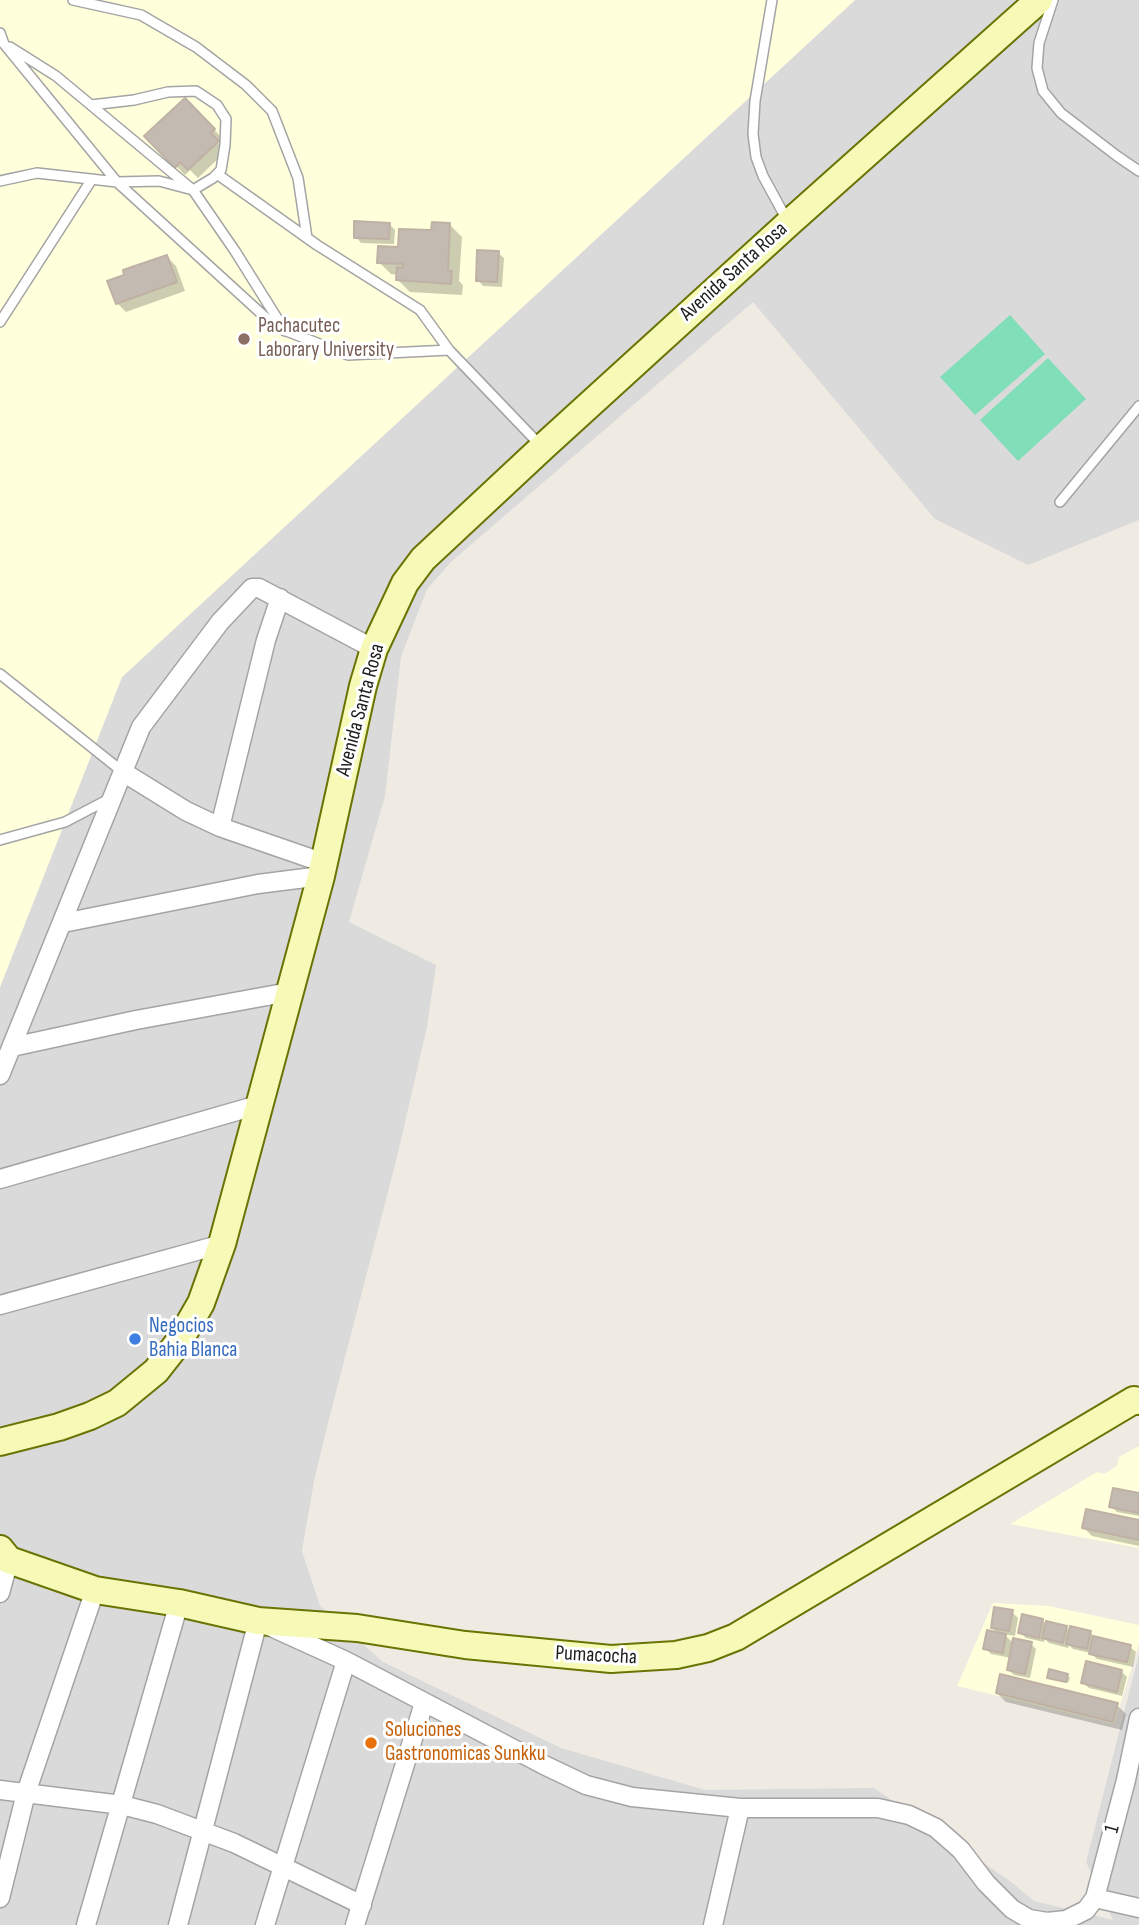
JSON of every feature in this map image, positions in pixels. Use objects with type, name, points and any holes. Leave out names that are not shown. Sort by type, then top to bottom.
[{"type":"street","name":"Avenida Santa Rosa","points":[[0,1442],[59,1427],[117,1403],[156,1371],[201,1303],[222,1244],[322,870],[363,686],[374,649],[405,583],[423,559],[543,447],[1026,4]]},
{"type":"street","points":[[0,1075],[141,726],[220,622],[252,588],[259,588],[374,649]]},
{"type":"street","points":[[220,827],[266,640],[280,598]]},
{"type":"street","points":[[122,772],[187,811],[322,870]]},
{"type":"street","points":[[63,923],[322,870]]},
{"type":"street","points":[[12,1047],[136,1020],[289,992]]},
{"type":"street","points":[[0,1179],[258,1105]]},
{"type":"street","points":[[0,1306],[222,1244]]},
{"type":"street","name":"Pumacocha","points":[[5,1555],[95,1590],[179,1603],[258,1621],[357,1628],[465,1645],[611,1659],[645,1658],[708,1648],[736,1637],[1137,1400]]},
{"type":"street","points":[[0,1593],[5,1555]]},
{"type":"street","points":[[0,1898],[26,1793],[95,1590]]},
{"type":"street","points":[[86,1925],[179,1603]]},
{"type":"street","points":[[178,1925],[258,1621],[346,1661],[586,1785],[632,1797],[740,1808],[878,1808],[909,1815],[936,1828],[961,1850],[986,1883],[1012,1909],[1029,1919],[1047,1922],[1066,1920],[1086,1910],[1095,1898],[1139,1908]]},
{"type":"street","points":[[265,1925],[346,1661]]},
{"type":"street","points":[[355,1925],[424,1703]]},
{"type":"street","name":"1","points":[[1095,1898],[1132,1782],[1139,1718]]},
{"type":"street","points":[[0,1790],[122,1805],[157,1814],[234,1843],[362,1905]]},
{"type":"street","points":[[713,1925],[740,1808]]},
{"type":"lane","points":[[73,0],[141,15],[196,47],[264,102],[272,111],[298,178],[307,238]]},
{"type":"lane","points":[[772,0],[752,134],[755,157],[789,223]]},
{"type":"lane","points":[[1053,0],[1039,43],[1037,68],[1042,91],[1061,113],[1139,171]]},
{"type":"lane","points":[[0,33],[4,44],[117,182],[276,327],[348,355],[449,349]]},
{"type":"lane","points":[[4,44],[56,76],[193,190],[236,251],[285,331]]},
{"type":"lane","points":[[0,181],[37,173],[117,182],[159,181],[193,190],[221,170],[226,119],[217,105],[196,91],[168,92],[134,100],[92,105]]},
{"type":"lane","points":[[217,174],[307,238],[419,310],[449,349],[543,447]]},
{"type":"lane","points":[[0,322],[92,179]]},
{"type":"lane","points":[[1060,502],[1139,406]]},
{"type":"lane","points":[[0,674],[122,772]]},
{"type":"lane","points":[[0,840],[65,822],[110,799]]},
{"type":"shaded area","name":"Pachacutec Laborary University","points":[[0,0],[855,0],[122,677],[0,987]]},
{"type":"shaded area","points":[[855,0],[1139,0],[1139,520],[1028,565],[935,519],[753,302],[452,561],[427,589],[401,657],[385,796],[349,922],[436,965],[427,1027],[397,1157],[314,1481],[302,1551],[320,1606],[383,1662],[561,1748],[705,1790],[874,1788],[1010,1881],[1034,1901],[1113,1920],[1086,1862],[1139,1654],[1139,1925],[0,1925],[0,987],[122,677]]},
{"type":"shaded area","points":[[1139,1446],[1139,1548],[1010,1524],[1097,1472],[1104,1474],[1117,1466],[1119,1457]]},
{"type":"shaded area","points":[[993,1603],[1049,1606],[1139,1625],[1139,1644],[1114,1724],[957,1686]]},
{"type":"green space","points":[[1010,315],[1045,354],[975,415],[940,377]]},
{"type":"green space","points":[[1048,358],[1086,399],[1018,461],[980,420]]},
{"type":"building","points":[[185,98],[215,129],[211,133],[219,141],[188,170],[180,162],[175,168],[144,136]]},
{"type":"building","points":[[354,221],[390,223],[389,239],[354,238]]},
{"type":"building","points":[[432,222],[450,223],[448,271],[452,271],[451,284],[396,280],[397,267],[402,268],[403,264],[377,263],[378,246],[398,247],[399,229],[431,230]]},
{"type":"building","points":[[477,250],[499,251],[497,282],[476,281]]},
{"type":"building","points":[[167,255],[177,282],[116,304],[107,281],[124,275],[123,270]]},
{"type":"building","points":[[1113,1488],[1139,1493],[1139,1513],[1109,1507]]},
{"type":"building","points":[[1086,1509],[1139,1520],[1139,1540],[1082,1528]]},
{"type":"building","points":[[994,1607],[1013,1610],[1009,1631],[991,1628]]},
{"type":"building","points":[[1022,1614],[1043,1619],[1039,1638],[1018,1633]]},
{"type":"building","points":[[1046,1621],[1067,1626],[1063,1643],[1042,1638]]},
{"type":"building","points":[[1070,1626],[1091,1631],[1087,1649],[1066,1644]]},
{"type":"building","points":[[987,1630],[1006,1634],[1003,1653],[983,1649]]},
{"type":"building","points":[[1093,1636],[1131,1645],[1127,1662],[1089,1654]]},
{"type":"building","points":[[1013,1638],[1032,1642],[1025,1674],[1007,1670]]},
{"type":"building","points":[[1086,1661],[1122,1670],[1117,1692],[1081,1683]]},
{"type":"building","points":[[1049,1669],[1068,1674],[1066,1682],[1047,1678]]},
{"type":"building","points":[[1000,1674],[1118,1703],[1113,1722],[996,1693]]},
{"type":"place","name":"Pachacutec Laborary University","points":[[244,339]]},
{"type":"place","name":"Negocios Bahia Blanca","points":[[135,1339]]},
{"type":"place","name":"Soluciones Gastronomicas Sunkku","points":[[371,1743]]}]
